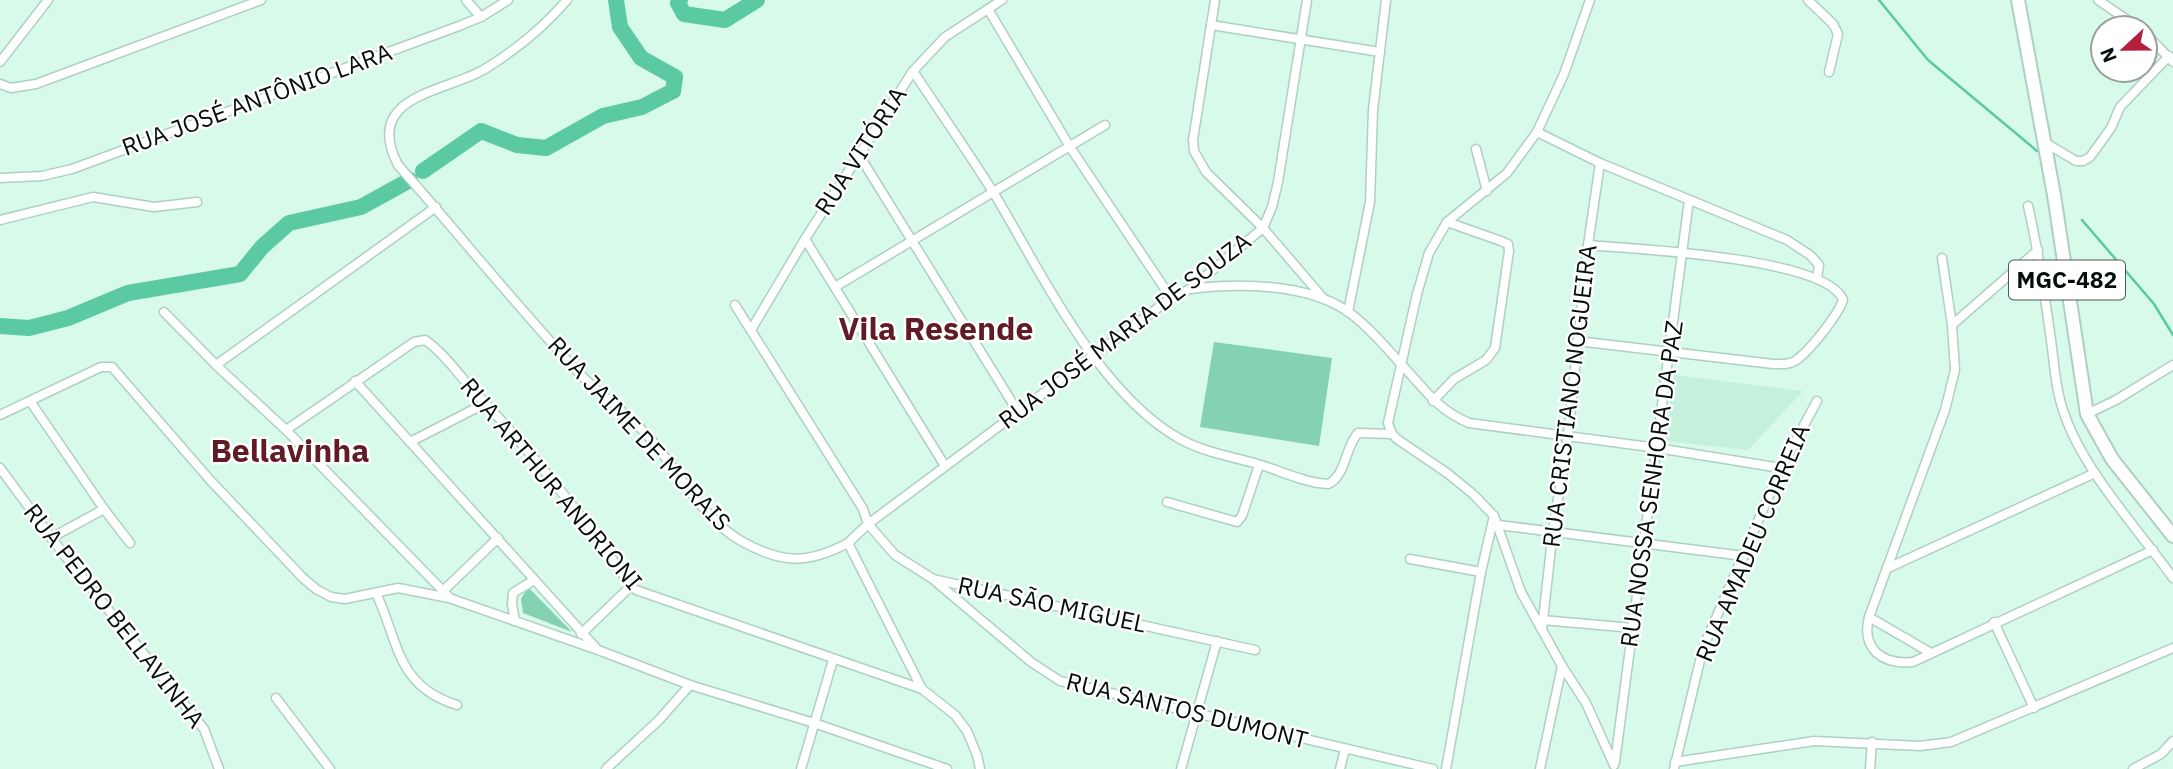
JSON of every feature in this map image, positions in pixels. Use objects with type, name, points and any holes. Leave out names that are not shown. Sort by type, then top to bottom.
[{"type":"highway","name":"MGC-482","points":[[2018,0],[2044,142],[2087,414],[2112,459],[2173,536]]},
{"type":"street","points":[[0,84],[11,88],[36,84],[261,0]]},
{"type":"street","points":[[466,0],[481,17]]},
{"type":"street","name":"RUA JOSÉ ANTÔNIO LARA","points":[[0,178],[42,176],[72,169],[481,17],[508,0]]},
{"type":"street","name":"RUA JAIME DE MORAIS","points":[[567,0],[547,21],[498,60],[465,79],[413,98],[401,108],[392,121],[388,136],[398,165],[579,372],[655,444],[697,500],[740,541],[777,556],[814,558],[848,543],[868,524]]},
{"type":"street","name":"RUA VITÓRIA","points":[[751,330],[805,239],[912,71],[945,37],[1002,0]]},
{"type":"street","points":[[1215,0],[1194,152],[1206,172],[1263,228],[1323,298]]},
{"type":"street","name":"RUA JOSÉ MARIA DE SOUZA","points":[[868,524],[1171,298],[1190,289],[1263,228],[1279,183],[1307,0]]},
{"type":"street","points":[[1348,312],[1370,202],[1373,110],[1386,0]]},
{"type":"street","points":[[1392,434],[1388,423],[1400,363],[1429,253],[1447,222],[1507,173],[1537,132],[1564,74],[1590,0]]},
{"type":"street","points":[[1808,0],[1833,24],[1838,34],[1829,72]]},
{"type":"street","points":[[2098,0],[2118,14]]},
{"type":"street","points":[[0,62],[49,1]]},
{"type":"street","points":[[988,9],[1070,147],[1171,298]]},
{"type":"street","points":[[1211,25],[1380,52]]},
{"type":"street","points":[[2044,142],[2076,161],[2083,162],[2090,157],[2111,128],[2125,100],[2171,59]]},
{"type":"street","points":[[912,71],[993,193],[1053,294],[1094,356],[1142,411],[1181,440],[1206,450],[1328,484],[1336,479],[1358,433],[1392,434],[1456,480],[1494,516],[1521,592],[1586,703],[1614,767]]},
{"type":"street","points":[[835,287],[1105,125]]},
{"type":"street","points":[[1537,132],[1600,163],[1787,240],[1810,255],[1819,265],[1817,279]]},
{"type":"street","points":[[1476,149],[1487,191]]},
{"type":"street","points":[[859,155],[1018,412]]},
{"type":"street","name":"RUA CRISTIANO NOGUEIRA","points":[[1542,630],[1600,163]]},
{"type":"street","points":[[0,220],[93,197],[154,207],[197,202]]},
{"type":"street","name":"RUA NOSSA SENHORA DA PAZ","points":[[1614,767],[1671,353],[1689,200]]},
{"type":"street","points":[[2028,206],[2038,250],[2057,387],[2064,414],[2095,473],[2173,578]]},
{"type":"street","points":[[215,365],[436,207]]},
{"type":"street","points":[[1433,401],[1454,379],[1486,360],[1495,348],[1509,251],[1508,244],[1447,222]]},
{"type":"street","points":[[805,239],[945,467]]},
{"type":"street","points":[[1577,341],[1773,364],[1789,363],[1804,353],[1836,314],[1843,300],[1836,290],[1817,279],[1778,266],[1683,253],[1588,245]]},
{"type":"street","points":[[1952,325],[2038,250]]},
{"type":"street","points":[[1942,258],[1952,325],[1955,370],[1945,410],[1869,617],[1866,632],[1870,644],[1882,658],[1896,664],[1913,663],[1994,622],[2153,550]]},
{"type":"street","points":[[1190,289],[1215,285],[1249,286],[1323,298],[1348,312],[1400,363],[1433,401],[1469,423],[1781,468]]},
{"type":"street","name":"RUA SÃO MIGUEL","points":[[735,305],[858,500],[868,524],[895,555],[933,579],[1255,650]]},
{"type":"street","points":[[164,312],[215,365],[285,430],[449,598]]},
{"type":"street","name":"RUA ARTHUR ANDRIONI","points":[[355,381],[414,342],[421,339],[430,343],[486,403],[592,529],[631,586],[659,600],[922,689]]},
{"type":"street","points":[[2087,414],[2116,400],[2173,365]]},
{"type":"street","points":[[0,415],[104,366],[112,367],[210,480],[316,589],[331,597],[345,599],[406,589],[449,598],[690,685],[814,723],[947,769]]},
{"type":"street","points":[[285,430],[355,381],[598,650]]},
{"type":"street","points":[[30,401],[130,543]]},
{"type":"street","name":"RUA AMADEU CORREIA","points":[[1674,765],[1703,648],[1781,468],[1817,401]]},
{"type":"street","points":[[410,442],[486,403]]},
{"type":"street","points":[[1167,502],[1237,522],[1242,516],[1259,465]]},
{"type":"street","name":"RUA PEDRO BELLAVINHA","points":[[0,468],[51,538],[204,729],[219,769]]},
{"type":"street","points":[[1888,568],[2095,473]]},
{"type":"street","points":[[51,538],[104,509]]},
{"type":"street","points":[[1446,769],[1481,572],[1494,516]]},
{"type":"street","points":[[1499,525],[1744,556]]},
{"type":"street","points":[[443,591],[498,538]]},
{"type":"street","points":[[848,543],[922,689],[955,715],[967,731],[977,755],[979,769]]},
{"type":"street","points":[[1410,559],[1481,572]]},
{"type":"street","name":"RUA SANTOS DUMONT","points":[[933,579],[1031,662],[1060,681],[1433,769]]},
{"type":"street","points":[[515,621],[513,593],[534,580]]},
{"type":"street","points":[[581,634],[631,586]]},
{"type":"street","points":[[376,593],[398,654],[408,671],[423,687],[442,700],[457,705]]},
{"type":"street","points":[[1869,617],[1931,653]]},
{"type":"street","points":[[1542,620],[1633,628]]},
{"type":"street","points":[[1994,622],[2034,709]]},
{"type":"street","points":[[1181,769],[1217,641]]},
{"type":"street","points":[[1674,765],[1814,741],[1920,746],[1951,742],[2173,648]]},
{"type":"street","points":[[801,769],[833,660]]},
{"type":"street","points":[[1540,769],[1562,666]]},
{"type":"street","points":[[606,769],[659,720],[690,685]]},
{"type":"street","points":[[276,698],[330,769]]},
{"type":"street","points":[[2133,769],[2161,754],[2173,741]]},
{"type":"street","points":[[1870,769],[1872,742]]},
{"type":"street","points":[[1340,769],[1345,749]]},
{"type":"shaded area","points":[[1674,375],[1803,391],[1748,450],[1665,441]]},
{"type":"green space","points":[[1214,342],[1332,358],[1319,446],[1200,427]]},
{"type":"green space","points":[[528,587],[572,632],[523,613],[521,599]]},
{"type":"waterway","points":[[423,171],[481,131],[517,145],[546,148],[603,116],[642,107],[673,91],[675,77],[641,58],[620,27],[616,0]]},
{"type":"waterway","points":[[680,0],[678,3],[684,14],[725,20],[757,0]]},
{"type":"waterway","points":[[1879,0],[1928,60],[2037,151]]},
{"type":"waterway","points":[[0,326],[29,328],[68,318],[128,293],[240,274],[262,247],[289,223],[361,207],[410,180]]},
{"type":"waterway","points":[[2082,220],[2154,304],[2173,335]]},
{"type":"district","name":"Vila Resende","points":[[936,329]]},
{"type":"district","name":"Bellavinha","points":[[290,451]]}]
